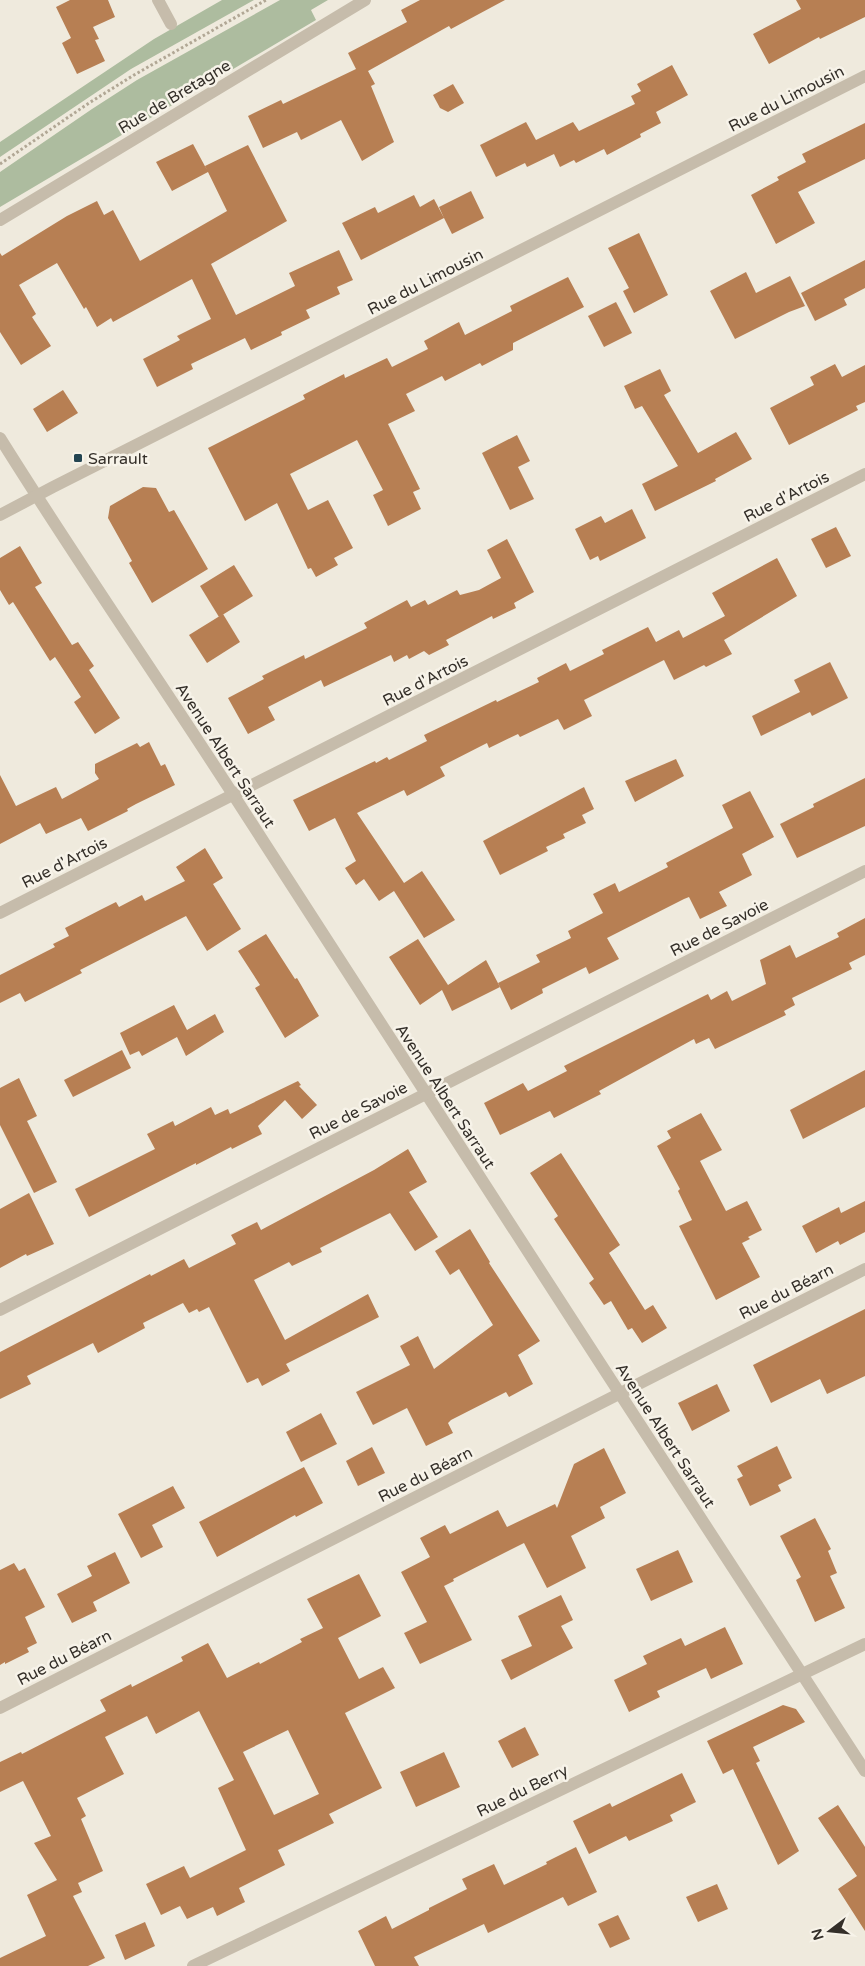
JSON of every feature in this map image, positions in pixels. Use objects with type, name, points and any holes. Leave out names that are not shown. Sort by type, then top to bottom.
[{"type":"street","points":[[158,0],[171,24]]},
{"type":"street","name":"Rue de Bretagne","points":[[0,220],[365,0]]},
{"type":"street","name":"Rue du Limousin","points":[[0,515],[865,76]]},
{"type":"street","name":"Avenue Albert Sarraut","points":[[0,438],[865,1771]]},
{"type":"street","name":"Rue d'Artois","points":[[0,913],[865,474]]},
{"type":"street","name":"Rue de Savoie","points":[[0,1310],[865,871]]},
{"type":"street","name":"Rue du Béarn","points":[[0,1708],[865,1269]]},
{"type":"street","name":"Rue du Berry","points":[[193,1966],[865,1644]]},
{"type":"path","points":[[0,164],[89,103],[266,0]]},
{"type":"green space","points":[[222,0],[254,0],[131,69],[0,157],[0,142],[154,39]]},
{"type":"green space","points":[[280,0],[328,0],[311,10],[316,20],[0,207],[0,172],[137,80]]},
{"type":"building","points":[[70,0],[108,0],[115,17],[93,27],[99,39],[95,40],[105,61],[77,74],[62,43],[71,38],[56,7]]},
{"type":"building","points":[[420,0],[505,0],[451,29],[449,26],[368,71],[375,84],[371,86],[394,142],[362,161],[341,120],[301,140],[297,132],[263,148],[248,116],[281,100],[283,104],[356,69],[348,53],[407,22],[401,10]]},
{"type":"building","points":[[796,0],[865,0],[865,17],[820,39],[819,37],[769,64],[753,34],[801,9]]},
{"type":"building","points":[[672,65],[688,95],[656,112],[661,123],[640,134],[641,137],[607,155],[604,149],[576,163],[574,160],[560,167],[554,154],[527,167],[525,163],[496,177],[480,145],[526,122],[536,140],[573,122],[579,131],[635,104],[631,96],[641,91],[637,84]]},
{"type":"building","points":[[453,84],[464,103],[448,112],[440,108],[433,95]]},
{"type":"building","points":[[865,123],[865,159],[798,192],[815,223],[776,244],[751,195],[779,180],[777,177],[806,162],[802,154]]},
{"type":"building","points":[[193,144],[207,170],[205,166],[248,145],[287,221],[211,264],[236,315],[295,286],[289,273],[339,250],[353,280],[337,287],[340,294],[306,310],[310,318],[281,332],[282,335],[251,350],[245,338],[191,364],[193,369],[157,387],[143,359],[180,340],[177,336],[211,319],[192,279],[113,322],[111,318],[97,327],[57,263],[19,285],[36,314],[32,317],[51,346],[21,365],[0,332],[0,253],[2,256],[67,216],[97,201],[104,215],[113,210],[140,261],[227,211],[208,172],[172,191],[156,162]]},
{"type":"building","points":[[471,191],[484,218],[452,234],[439,207]]},
{"type":"building","points":[[414,195],[420,207],[434,199],[444,218],[361,260],[342,223],[375,207],[378,213]]},
{"type":"building","points":[[639,233],[668,295],[634,313],[623,291],[629,288],[608,248]]},
{"type":"building","points":[[865,260],[865,288],[844,299],[847,305],[815,321],[801,293]]},
{"type":"building","points":[[746,272],[756,293],[790,276],[805,306],[735,339],[710,291]]},
{"type":"building","points":[[568,277],[584,307],[513,343],[513,350],[482,366],[480,363],[445,381],[442,376],[406,394],[415,411],[388,424],[420,489],[413,492],[421,509],[388,526],[373,495],[383,490],[357,440],[290,474],[308,510],[328,500],[353,548],[334,558],[338,565],[316,577],[311,568],[308,569],[277,503],[245,521],[208,448],[305,399],[303,395],[344,374],[345,378],[387,358],[392,367],[428,349],[424,341],[459,322],[465,335],[512,311],[510,306]]},
{"type":"building","points":[[616,302],[632,333],[604,347],[588,316]]},
{"type":"building","points":[[835,364],[842,377],[865,365],[865,402],[856,406],[858,410],[789,445],[770,408],[814,385],[810,377]]},
{"type":"building","points":[[660,369],[671,391],[664,395],[698,453],[736,432],[752,459],[715,479],[716,481],[655,511],[642,484],[678,466],[642,406],[635,409],[624,386]]},
{"type":"building","points":[[63,390],[78,413],[47,432],[33,409]]},
{"type":"building","points":[[517,435],[530,461],[518,467],[534,499],[510,510],[482,453]]},
{"type":"building","points":[[143,487],[156,488],[169,512],[174,510],[208,569],[152,603],[129,563],[132,561],[108,518],[110,506]]},
{"type":"building","points":[[632,509],[646,538],[600,561],[598,556],[590,560],[575,529],[601,516],[605,523]]},
{"type":"building","points":[[836,527],[851,556],[826,568],[811,539]]},
{"type":"building","points":[[507,539],[534,592],[514,603],[516,608],[493,619],[492,616],[446,640],[449,645],[429,655],[424,651],[409,659],[407,655],[394,662],[391,655],[324,687],[321,680],[268,707],[275,720],[248,734],[228,698],[264,679],[262,676],[304,655],[305,659],[367,628],[364,623],[407,600],[411,607],[425,600],[428,605],[457,590],[460,595],[479,590],[501,578],[487,550]]},
{"type":"building","points":[[20,546],[42,583],[35,587],[72,645],[78,642],[94,666],[89,670],[120,718],[95,734],[74,702],[81,697],[55,657],[50,661],[13,602],[9,605],[0,590],[0,558]]},
{"type":"building","points":[[777,558],[797,596],[724,640],[732,654],[674,680],[664,660],[584,700],[592,716],[564,730],[558,719],[520,737],[518,734],[489,748],[487,743],[440,767],[445,776],[407,796],[404,790],[357,813],[404,883],[422,871],[455,920],[424,938],[394,891],[379,901],[364,879],[356,885],[345,868],[356,861],[335,818],[309,831],[293,800],[375,761],[376,763],[387,757],[389,760],[427,741],[424,735],[496,700],[497,702],[539,682],[537,678],[566,663],[570,671],[604,654],[602,650],[648,627],[656,642],[679,630],[683,638],[725,616],[712,593]]},
{"type":"building","points":[[234,565],[253,596],[219,617],[200,586]]},
{"type":"building","points":[[223,614],[240,642],[207,663],[189,635]]},
{"type":"building","points":[[830,662],[848,698],[812,716],[810,712],[761,736],[752,716],[800,692],[794,680]]},
{"type":"building","points":[[149,742],[161,766],[165,764],[175,785],[88,831],[81,818],[46,834],[40,823],[0,844],[0,775],[16,806],[56,787],[62,799],[99,779],[95,773],[95,764],[137,743],[140,747]]},
{"type":"building","points":[[676,759],[684,776],[635,802],[625,781]]},
{"type":"building","points":[[865,778],[865,826],[797,858],[780,824],[814,807],[813,804]]},
{"type":"building","points":[[584,787],[594,809],[582,815],[586,823],[563,834],[565,838],[546,847],[548,851],[500,875],[483,841]]},
{"type":"building","points":[[750,791],[774,837],[742,854],[752,875],[719,892],[727,906],[700,919],[689,897],[684,899],[607,938],[619,959],[589,974],[586,967],[542,989],[543,993],[511,1010],[498,983],[540,962],[536,955],[571,938],[568,931],[603,913],[593,894],[615,883],[619,892],[668,867],[666,863],[733,828],[722,805]]},
{"type":"building","points":[[205,848],[223,878],[213,884],[241,929],[207,951],[186,916],[80,970],[82,973],[25,1002],[20,993],[0,1003],[0,975],[55,947],[53,944],[69,936],[65,928],[100,910],[116,902],[119,907],[142,895],[145,901],[185,881],[176,867]]},
{"type":"building","points":[[865,918],[865,955],[849,963],[852,969],[792,998],[795,1005],[784,1011],[786,1015],[715,1049],[709,1038],[696,1044],[694,1039],[599,1091],[601,1094],[554,1118],[550,1111],[500,1135],[484,1103],[523,1083],[528,1091],[567,1071],[564,1066],[708,994],[711,1000],[727,991],[732,1001],[766,984],[760,960],[790,945],[796,958],[839,937],[837,933]]},
{"type":"building","points":[[266,934],[295,979],[297,978],[319,1016],[285,1038],[255,988],[260,985],[238,951]]},
{"type":"building","points":[[418,939],[448,985],[486,960],[500,987],[452,1011],[442,990],[420,1005],[389,957]]},
{"type":"building","points":[[174,1005],[187,1030],[215,1014],[224,1032],[186,1056],[177,1037],[142,1056],[139,1051],[130,1055],[120,1033]]},
{"type":"building","points":[[122,1050],[131,1068],[73,1097],[64,1080]]},
{"type":"building","points":[[865,1070],[865,1107],[803,1139],[790,1110]]},
{"type":"building","points":[[19,1078],[37,1116],[27,1121],[57,1182],[34,1193],[0,1125],[0,1088]]},
{"type":"building","points":[[298,1081],[301,1085],[299,1086],[317,1105],[302,1119],[285,1100],[258,1126],[262,1134],[196,1165],[196,1163],[89,1217],[75,1189],[155,1149],[147,1134],[173,1121],[175,1126],[211,1107],[215,1115],[228,1109],[230,1114]]},
{"type":"building","points":[[701,1113],[722,1150],[700,1161],[726,1211],[747,1201],[762,1230],[748,1237],[750,1239],[742,1243],[760,1277],[716,1300],[679,1226],[692,1220],[678,1191],[680,1189],[657,1146],[671,1138],[667,1131]]},
{"type":"building","points":[[408,1149],[427,1182],[409,1192],[438,1237],[415,1251],[390,1213],[320,1248],[322,1252],[292,1266],[289,1262],[254,1280],[285,1340],[368,1294],[379,1317],[286,1364],[290,1371],[262,1386],[258,1378],[247,1383],[209,1307],[199,1312],[197,1309],[189,1313],[183,1303],[143,1323],[145,1328],[98,1353],[93,1343],[27,1376],[31,1384],[0,1399],[0,1352],[150,1274],[151,1276],[184,1259],[189,1268],[236,1244],[231,1235],[257,1222],[261,1230],[374,1170]]},
{"type":"building","points":[[561,1153],[620,1245],[609,1253],[645,1310],[653,1305],[667,1328],[642,1343],[632,1328],[628,1330],[611,1301],[604,1305],[589,1283],[594,1279],[554,1219],[558,1216],[530,1173]]},
{"type":"building","points":[[29,1193],[54,1244],[27,1256],[26,1254],[0,1268],[0,1209]]},
{"type":"building","points":[[865,1201],[865,1232],[840,1245],[838,1241],[816,1253],[802,1226],[839,1207],[841,1213]]},
{"type":"building","points":[[470,1229],[489,1263],[540,1341],[518,1355],[533,1384],[509,1397],[506,1392],[451,1420],[448,1423],[453,1433],[426,1446],[407,1408],[373,1425],[356,1392],[410,1365],[400,1346],[418,1336],[434,1369],[493,1325],[459,1269],[450,1275],[435,1251]]},
{"type":"building","points":[[865,1309],[865,1376],[827,1394],[820,1379],[771,1403],[753,1365]]},
{"type":"building","points":[[717,1384],[730,1411],[692,1431],[678,1403]]},
{"type":"building","points":[[321,1413],[337,1444],[301,1462],[286,1432]]},
{"type":"building","points":[[777,1446],[792,1478],[778,1485],[781,1491],[750,1506],[737,1479],[743,1476],[737,1466]]},
{"type":"building","points":[[372,1447],[385,1473],[358,1486],[346,1461]]},
{"type":"building","points":[[604,1448],[626,1493],[600,1507],[605,1518],[571,1536],[586,1568],[547,1588],[524,1543],[453,1579],[454,1581],[444,1586],[472,1640],[420,1664],[404,1633],[427,1622],[401,1572],[430,1557],[420,1538],[445,1525],[450,1534],[498,1510],[507,1527],[555,1504],[557,1508],[574,1464]]},
{"type":"building","points":[[304,1467],[323,1503],[296,1517],[295,1515],[217,1557],[199,1522]]},
{"type":"building","points":[[173,1486],[185,1508],[152,1525],[163,1547],[141,1558],[118,1514]]},
{"type":"building","points":[[815,1518],[831,1549],[828,1551],[837,1573],[830,1576],[845,1608],[815,1622],[796,1580],[801,1577],[780,1536]]},
{"type":"building","points":[[678,1550],[693,1582],[651,1601],[636,1569]]},
{"type":"building","points":[[115,1552],[130,1583],[93,1602],[97,1611],[72,1623],[57,1594],[92,1576],[87,1566]]},
{"type":"building","points":[[14,1563],[19,1571],[25,1568],[45,1607],[25,1617],[37,1643],[27,1648],[29,1652],[0,1665],[0,1570]]},
{"type":"building","points":[[359,1574],[381,1616],[338,1638],[359,1679],[383,1667],[395,1688],[345,1713],[382,1788],[329,1814],[334,1823],[278,1850],[285,1865],[239,1888],[245,1902],[217,1916],[213,1907],[187,1919],[180,1906],[161,1915],[146,1884],[184,1866],[190,1878],[246,1850],[218,1788],[234,1780],[199,1711],[156,1734],[147,1716],[105,1737],[124,1774],[77,1798],[86,1816],[81,1819],[103,1871],[78,1883],[82,1892],[73,1896],[105,1958],[88,1966],[0,1966],[0,1958],[46,1936],[27,1895],[57,1880],[34,1843],[51,1836],[23,1781],[0,1792],[0,1762],[21,1752],[22,1754],[106,1711],[100,1700],[131,1684],[132,1687],[183,1661],[181,1657],[208,1643],[227,1678],[259,1662],[260,1664],[302,1642],[300,1639],[323,1628],[307,1599]],"holes":[[[288,1730],[319,1794],[274,1815],[243,1752]]]},
{"type":"building","points":[[561,1595],[573,1620],[561,1626],[573,1648],[511,1680],[501,1660],[532,1646],[518,1616]]},
{"type":"building","points":[[725,1627],[743,1664],[711,1679],[706,1668],[657,1691],[660,1697],[629,1712],[614,1680],[647,1664],[643,1656],[681,1638],[685,1646]]},
{"type":"building","points":[[783,1705],[796,1709],[805,1722],[753,1747],[760,1761],[756,1763],[799,1851],[778,1865],[733,1769],[723,1774],[707,1741]]},
{"type":"building","points":[[525,1727],[539,1755],[512,1768],[498,1741]]},
{"type":"building","points":[[444,1752],[460,1787],[416,1807],[400,1772]]},
{"type":"building","points":[[682,1773],[696,1802],[670,1815],[673,1821],[629,1841],[626,1836],[589,1854],[573,1821],[610,1803],[612,1807]]},
{"type":"building","points":[[838,1805],[865,1847],[865,1931],[838,1889],[857,1876],[818,1818]]},
{"type":"building","points":[[576,1847],[597,1892],[568,1906],[563,1897],[488,1933],[484,1924],[414,1957],[419,1966],[375,1966],[358,1931],[386,1916],[392,1929],[467,1889],[462,1879],[494,1864],[504,1885]]},
{"type":"building","points":[[717,1884],[728,1909],[698,1922],[686,1897]]},
{"type":"building","points":[[618,1915],[630,1939],[610,1948],[598,1924]]},
{"type":"building","points":[[145,1922],[155,1946],[125,1960],[115,1935]]},
{"type":"place","name":"Sarrault","points":[[78,458]]}]
